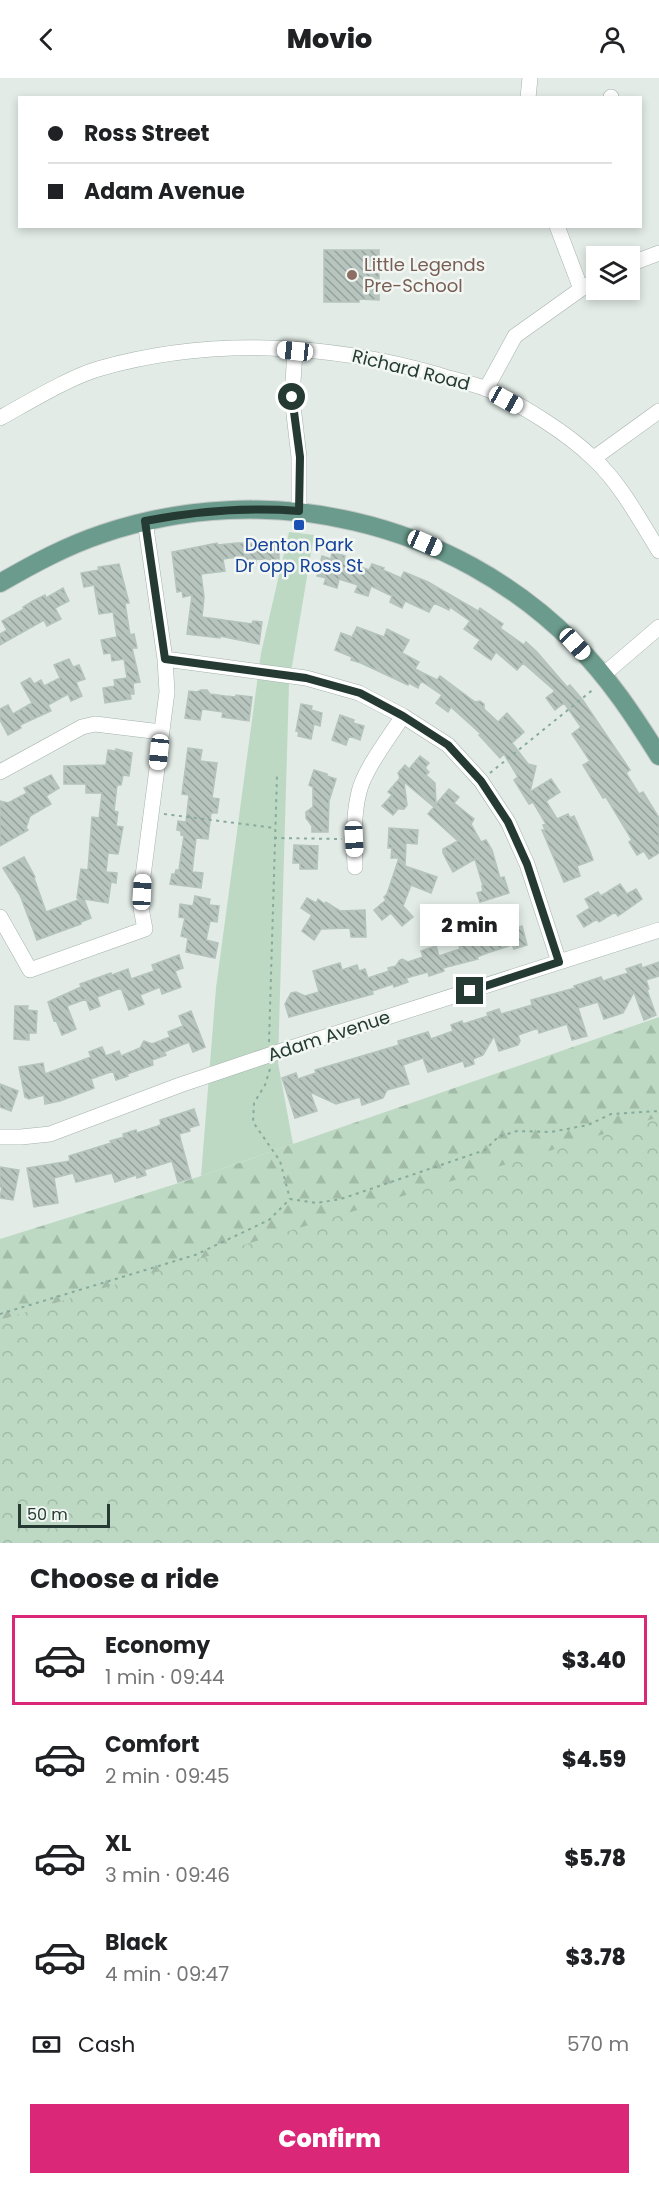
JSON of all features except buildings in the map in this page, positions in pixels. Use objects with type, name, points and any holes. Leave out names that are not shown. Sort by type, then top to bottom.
[{"type":"main road","points":[[0,583],[39,561],[81,542],[145,521],[206,511],[250,509],[299,511],[366,524],[425,543],[458,558],[497,581],[540,612],[575,644],[605,677],[621,697],[659,756]]},
{"type":"street","points":[[528,96],[530,78]]},
{"type":"street","points":[[558,228],[581,289]]},
{"type":"street","points":[[640,260],[659,253]]},
{"type":"street","points":[[486,389],[515,336],[586,286]]},
{"type":"street","name":"Richard Road","points":[[0,418],[95,370],[154,355],[227,348],[342,353],[405,365],[486,389],[545,421],[594,458],[627,499],[659,551]]},
{"type":"street","points":[[295,351],[292,397],[300,457],[299,511]]},
{"type":"street","points":[[594,458],[659,411]]},
{"type":"street","points":[[0,918],[30,970],[145,930],[141,908],[143,876],[167,692],[165,659],[145,521]]},
{"type":"street","points":[[605,677],[659,627]]},
{"type":"street","points":[[165,659],[306,678],[360,693],[403,716],[448,745],[481,781],[508,822],[527,864],[559,962]]},
{"type":"street","points":[[355,867],[354,839],[359,792],[364,778],[403,716]]},
{"type":"street","points":[[0,772],[82,727],[95,724],[161,732]]},
{"type":"street","name":"Adam Avenue","points":[[0,1137],[50,1134],[180,1085],[269,1055],[659,930]]},
{"type":"path","points":[[481,781],[605,677]]},
{"type":"path","points":[[277,775],[269,1055],[271,1071],[254,1103],[253,1122],[280,1161],[290,1199]]},
{"type":"path","points":[[152,812],[275,828]]},
{"type":"path","points":[[274,838],[354,839]]},
{"type":"path","points":[[290,1199],[317,1203],[340,1199],[485,1150],[498,1137],[518,1131],[551,1132],[588,1125],[611,1114],[659,1111]]},
{"type":"path","points":[[0,1314],[195,1255],[269,1220],[290,1199]]},
{"type":"green space","points":[[289,532],[314,535],[289,684],[278,1063],[293,1144],[201,1176],[216,988],[261,653]]},
{"type":"green space","points":[[659,1017],[659,1543],[0,1471],[0,1239],[201,1176]]},
{"type":"green space","points":[[659,1117],[659,1543],[0,1543],[0,1320]]},
{"type":"place","name":"Little Legends Pre-School","points":[[352,275]]},
{"type":"place","name":"Denton Park Dr opp Ross St","points":[[299,525]]},
{"type":"route","points":[[292,397],[300,457],[299,511],[277,509],[206,511],[145,521],[165,659],[306,678],[360,693],[403,716],[448,745],[481,781],[508,822],[527,864],[559,962],[470,991]]}]
